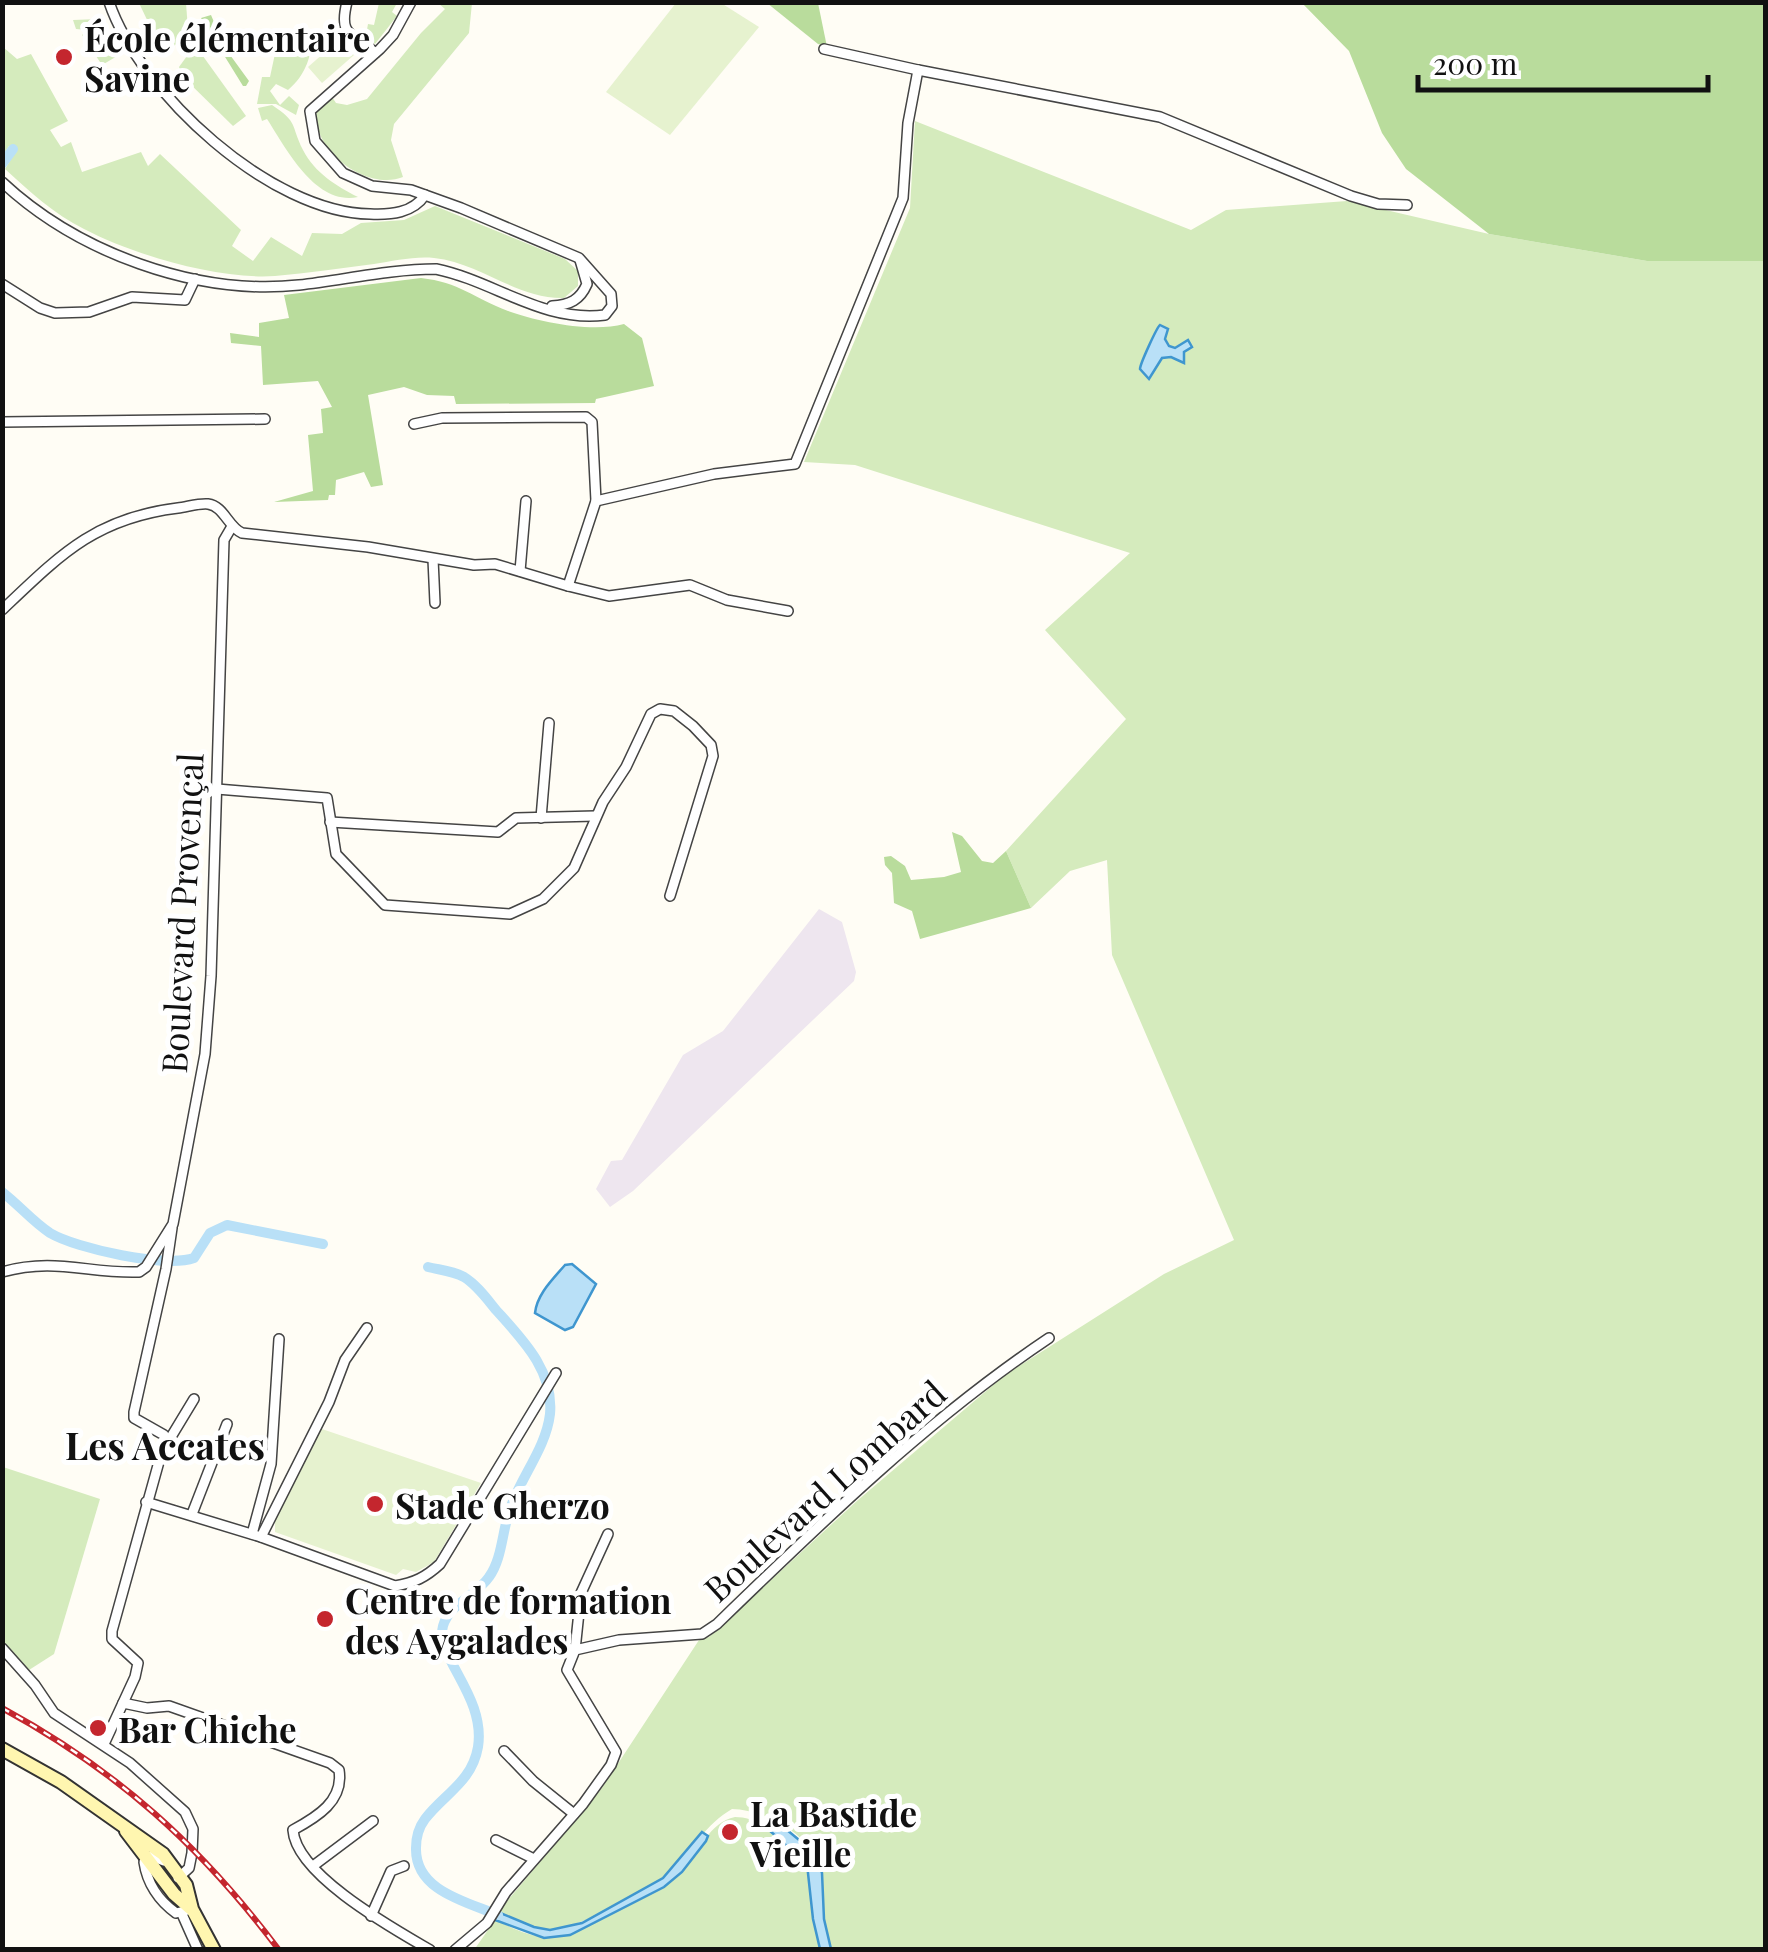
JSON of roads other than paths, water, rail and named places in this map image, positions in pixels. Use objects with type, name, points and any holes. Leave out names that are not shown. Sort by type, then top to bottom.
[{"type":"main road","points":[[4,1750],[61,1782],[163,1854],[181,1876],[187,1912]]},
{"type":"main road","points":[[120,1822],[214,1950]]},
{"type":"street","points":[[109,2],[127,42],[167,96],[208,136],[272,182],[338,210],[364,214],[409,209],[425,195]]},
{"type":"street","points":[[347,2],[343,25],[346,31],[375,53]]},
{"type":"street","points":[[2,182],[45,218],[84,242],[195,279],[262,287],[436,269],[456,273],[539,307],[598,316],[610,311],[613,299],[595,272],[579,258],[425,195],[372,186],[343,173],[322,153],[311,128],[310,111],[393,36],[411,2]]},
{"type":"street","points":[[824,49],[1160,117],[1351,196],[1378,204],[1407,206]]},
{"type":"street","points":[[596,502],[714,474],[795,464],[902,198],[910,108],[918,70]]},
{"type":"street","points":[[539,307],[568,304],[580,297],[586,284],[579,258]]},
{"type":"street","points":[[2,284],[40,308],[74,314],[132,297],[185,300],[195,279]]},
{"type":"street","points":[[414,424],[442,418],[586,416],[592,422],[596,502],[568,586]]},
{"type":"street","points":[[2,422],[265,419]]},
{"type":"street","points":[[520,571],[526,502]]},
{"type":"street","points":[[2,610],[84,539],[132,515],[208,504],[217,507],[230,528],[258,535],[496,564],[609,596],[690,585],[727,600],[788,611]]},
{"type":"street","name":"Boulevard Provençal","points":[[2,1272],[29,1265],[61,1264],[130,1272],[146,1267],[172,1224],[206,1054],[224,540],[230,528]]},
{"type":"street","points":[[434,558],[435,603]]},
{"type":"street","points":[[217,789],[327,798],[336,854],[385,905],[510,914],[543,899],[574,868],[595,816],[626,767],[651,714],[674,711],[710,745],[713,756],[670,896]]},
{"type":"street","points":[[540,818],[548,723]]},
{"type":"street","points":[[330,822],[498,832],[516,818],[595,816]]},
{"type":"street","points":[[104,1744],[138,1663],[112,1640],[112,1630],[164,1440],[164,1436],[134,1418],[134,1412],[170,1251],[172,1224]]},
{"type":"street","points":[[257,1536],[366,1328]]},
{"type":"street","name":"Boulevard Lombard","points":[[575,1650],[619,1640],[702,1634],[718,1624],[884,1470],[1005,1368],[1048,1338]]},
{"type":"street","points":[[257,1536],[271,1464],[279,1340]]},
{"type":"street","points":[[146,1502],[192,1514],[395,1586],[426,1577],[440,1564],[556,1373]]},
{"type":"street","points":[[164,1440],[172,1437],[194,1399]]},
{"type":"street","points":[[192,1514],[227,1424]]},
{"type":"street","points":[[454,1950],[486,1924],[496,1906],[611,1766],[616,1752],[567,1670],[575,1650],[581,1594],[608,1534]]},
{"type":"street","points":[[2,1648],[36,1684],[54,1714],[104,1744],[191,1821],[189,1868],[174,1882],[174,1894]]},
{"type":"street","points":[[123,1702],[147,1708],[170,1706],[330,1763],[339,1770],[341,1783],[331,1804],[293,1830],[294,1840],[314,1866],[371,1916],[430,1950]]},
{"type":"street","points":[[504,1751],[574,1814]]},
{"type":"street","points":[[314,1866],[373,1822]]},
{"type":"street","points":[[496,1840],[534,1859]]},
{"type":"street","points":[[181,1876],[158,1856],[144,1862],[146,1876],[157,1895],[170,1909],[187,1912],[198,1950]]},
{"type":"street","points":[[371,1916],[391,1871],[404,1866]]},
{"type":"water","points":[[1160,325],[1168,329],[1165,339],[1169,346],[1175,348],[1188,340],[1192,347],[1184,352],[1184,363],[1162,358],[1149,379],[1140,369]]},
{"type":"water","points":[[572,1264],[596,1284],[573,1327],[565,1330],[535,1313],[546,1287],[565,1265]]},
{"type":"water","points":[[775,1820],[816,1854],[831,1949],[820,1949],[807,1864],[769,1830]]},
{"type":"water","points":[[702,1832],[708,1836],[706,1841],[682,1872],[664,1887],[570,1935],[544,1938],[495,1920],[498,1912],[550,1930],[582,1923],[663,1878]]},
{"type":"waterway","points":[[2,164],[13,149]]},
{"type":"waterway","points":[[2,1192],[50,1233],[122,1255],[163,1261],[194,1258],[210,1233],[227,1225],[323,1244]]},
{"type":"waterway","points":[[428,1267],[460,1275],[482,1292],[535,1357],[550,1398],[548,1427],[513,1500],[493,1570],[451,1612],[443,1626],[446,1651],[475,1711],[478,1747],[464,1779],[423,1822],[416,1844],[418,1863],[433,1885],[498,1915]]},
{"type":"railway","points":[[2,1708],[83,1758],[154,1813],[219,1877],[279,1950]]},
{"type":"place","name":"École élémentaire Savine","points":[[64,57]]},
{"type":"place","name":"Stade Gherzo","points":[[375,1504]]},
{"type":"place","name":"Centre de formation des Aygalades","points":[[325,1619]]},
{"type":"place","name":"Bar Chiche","points":[[98,1728]]},
{"type":"place","name":"La Bastide Vieille","points":[[730,1832]]},
{"type":"district","name":"Les Accates","points":[[165,1444]]}]
